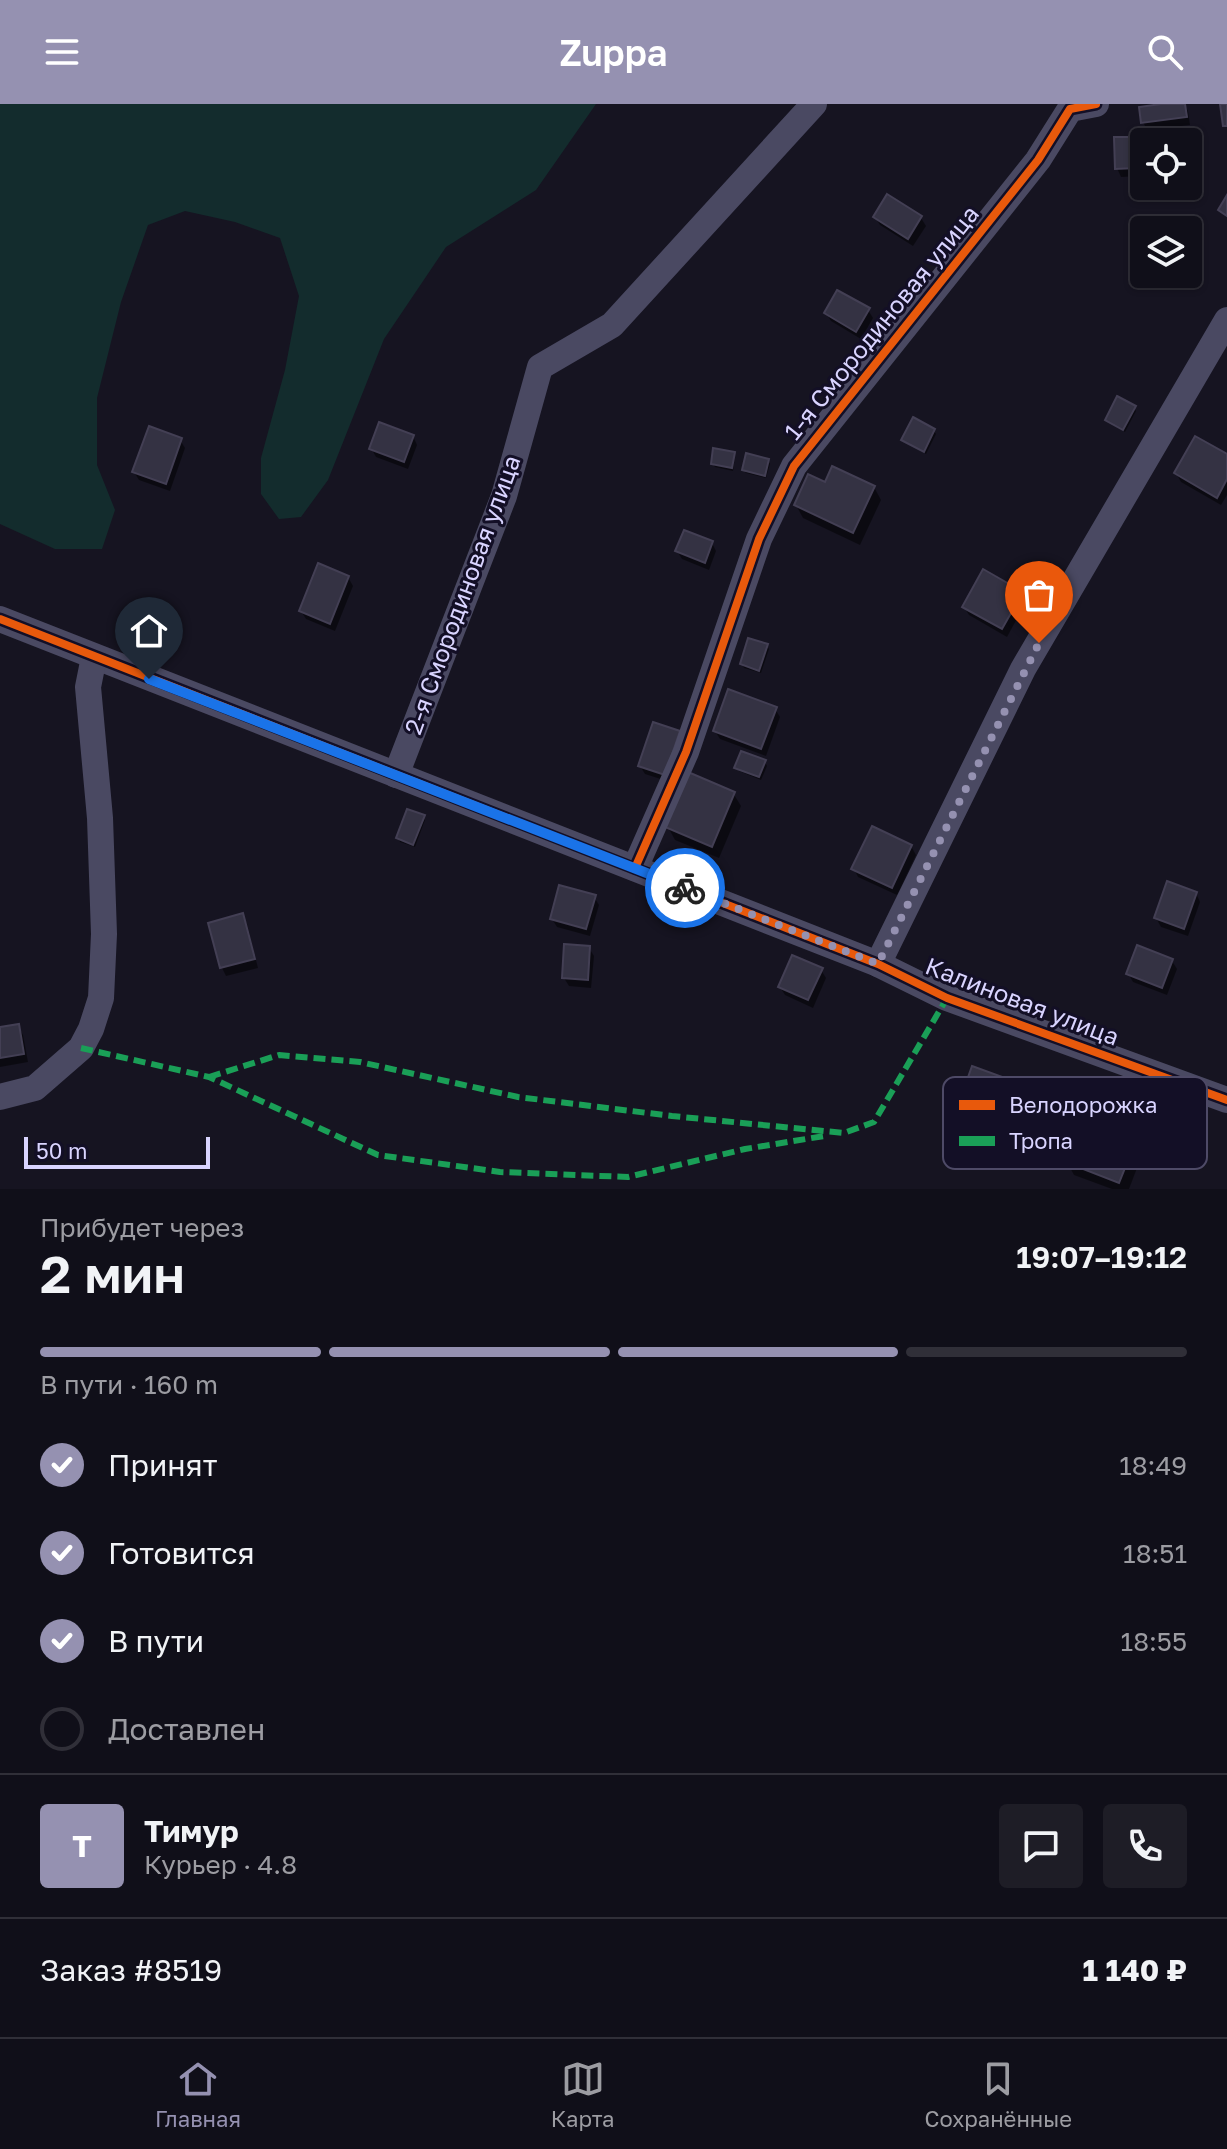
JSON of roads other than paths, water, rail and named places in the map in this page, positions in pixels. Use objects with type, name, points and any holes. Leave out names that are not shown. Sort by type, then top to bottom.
[{"type":"street","name":"2-я Смородиновая улица","points":[[396,775],[504,496],[540,367],[612,325],[814,104]]},
{"type":"street","name":"1-я Смородиновая улица","points":[[635,868],[686,752],[759,539],[794,466],[1038,160],[1068,106],[1096,104]]},
{"type":"street","points":[[878,964],[1023,669],[1227,320]]},
{"type":"street","name":"Калиновая улица","points":[[0,619],[878,964],[947,998],[1164,1077]]},
{"type":"street","points":[[0,1097],[35,1088],[81,1048],[101,998],[104,934],[101,832],[88,687],[94,657]]},
{"type":"street","name":"Калиновая улица","points":[[1207,1093],[1227,1100]]}]
